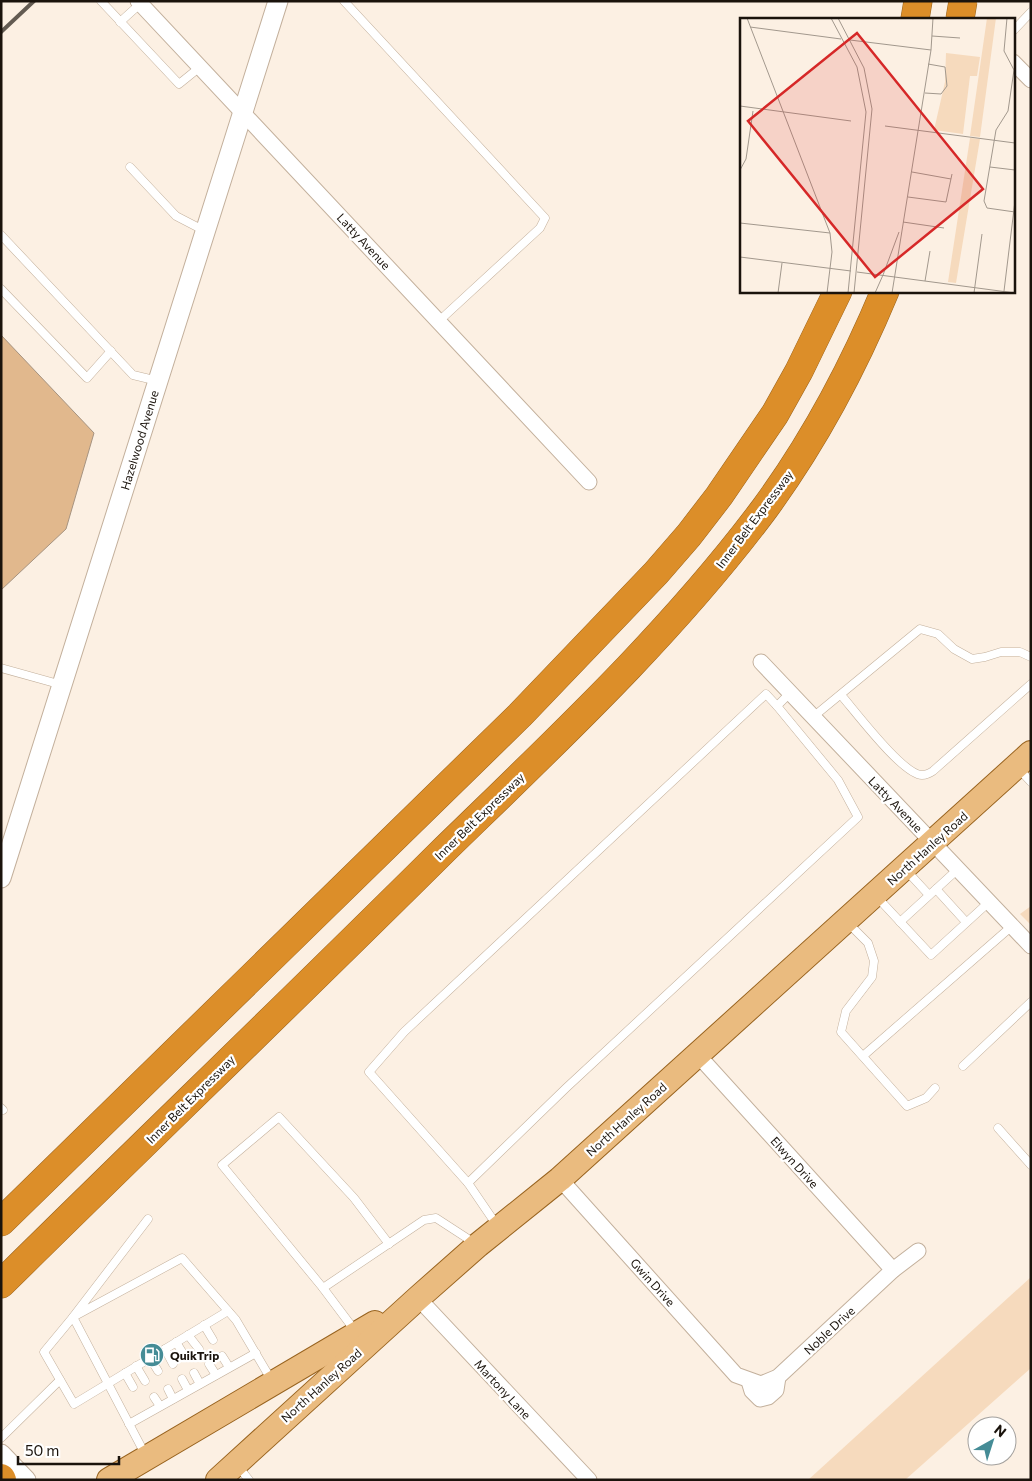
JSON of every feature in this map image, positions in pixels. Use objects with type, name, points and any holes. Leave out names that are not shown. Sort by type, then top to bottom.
[{"type":"highway","points":[[914,18],[918,1]]},
{"type":"highway","points":[[960,18],[963,1]]},
{"type":"highway","points":[[1,1222],[513,722],[656,573],[719,496],[775,414],[799,371],[838,292]]},
{"type":"highway","name":"Inner Belt Expressway","points":[[1,1284],[563,734],[647,647],[691,598],[766,506],[813,435],[854,360],[885,292]]},
{"type":"main road","name":"North Hanley Road","points":[[218,1480],[242,1472],[362,1338],[418,1298],[478,1245],[560,1179],[933,843],[1026,767]]},
{"type":"main road","points":[[106,1479],[146,1458],[273,1383],[362,1338]]},
{"type":"street","name":"Hazelwood Avenue","points":[[1,878],[278,1]]},
{"type":"street","points":[[956,1],[971,18]]},
{"type":"street","name":"Latty Avenue","points":[[139,2],[589,482]]},
{"type":"street","points":[[1014,63],[1031,80]]},
{"type":"street","name":"Latty Avenue","points":[[761,662],[1031,946]]},
{"type":"street","name":"Elwyn Drive","points":[[697,1054],[893,1270]]},
{"type":"street","name":"Gwin Drive","points":[[560,1179],[736,1375],[755,1383]]},
{"type":"street","name":"Noble Drive","points":[[755,1383],[778,1377],[893,1270],[918,1251]]},
{"type":"street","name":"Martony Lane","points":[[418,1298],[588,1480]]},
{"type":"street","points":[[1,1454],[12,1477],[35,1480]]},
{"type":"lane","points":[[101,1],[179,84],[200,66]]},
{"type":"lane","points":[[344,1],[545,218],[540,228],[439,321]]},
{"type":"lane","points":[[120,22],[139,2]]},
{"type":"lane","points":[[1014,30],[1031,12]]},
{"type":"lane","points":[[130,167],[176,216],[205,230]]},
{"type":"lane","points":[[1,235],[133,375],[158,381]]},
{"type":"lane","points":[[1,289],[87,378],[111,351]]},
{"type":"lane","points":[[813,717],[920,630],[938,634],[954,649],[972,659],[1001,652],[1020,652],[1031,657]]},
{"type":"lane","points":[[1,668],[62,685]]},
{"type":"lane","points":[[840,694],[898,761],[914,773],[923,776],[933,771],[1031,684]]},
{"type":"lane","points":[[777,706],[790,693]]},
{"type":"lane","points":[[468,1183],[566,1088],[858,817],[838,780],[766,694],[404,1032],[369,1072],[468,1183],[499,1228]]},
{"type":"lane","points":[[904,869],[929,895]]},
{"type":"lane","points":[[900,922],[958,869]]},
{"type":"lane","points":[[936,889],[966,922]]},
{"type":"lane","points":[[875,895],[931,955],[989,902]]},
{"type":"lane","points":[[846,921],[868,943],[874,961],[872,978],[846,1011],[841,1032],[907,1106],[926,1098],[935,1088]]},
{"type":"lane","points":[[863,1056],[1012,926]]},
{"type":"lane","points":[[963,1066],[1031,1002]]},
{"type":"lane","points":[[362,1338],[222,1164],[279,1117],[354,1198],[388,1244]]},
{"type":"lane","points":[[998,1128],[1031,1165]]},
{"type":"lane","points":[[323,1288],[424,1220],[436,1218],[478,1245]]},
{"type":"lane","points":[[148,1219],[74,1317],[44,1352],[74,1404],[228,1311]]},
{"type":"lane","points":[[74,1317],[182,1258],[236,1320],[273,1383]]},
{"type":"lane","points":[[74,1317],[146,1458]]},
{"type":"lane","points":[[204,1325],[213,1340]]},
{"type":"lane","points":[[188,1335],[199,1349]]},
{"type":"lane","points":[[176,1342],[184,1355]]},
{"type":"lane","points":[[165,1349],[173,1364]]},
{"type":"lane","points":[[128,1424],[256,1353]]},
{"type":"lane","points":[[222,1356],[229,1368]]},
{"type":"lane","points":[[150,1358],[158,1372]]},
{"type":"lane","points":[[209,1364],[216,1375]]},
{"type":"lane","points":[[136,1366],[145,1382]]},
{"type":"lane","points":[[194,1372],[200,1384]]},
{"type":"lane","points":[[126,1373],[133,1387]]},
{"type":"lane","points":[[182,1378],[188,1390]]},
{"type":"lane","points":[[1,1438],[60,1380]]},
{"type":"lane","points":[[168,1389],[173,1399]]},
{"type":"lane","points":[[154,1396],[160,1406]]},
{"type":"lane","points":[[143,1404],[148,1413]]},
{"type":"shaded area","points":[[1031,906],[1031,925],[1020,914]]},
{"type":"shaded area","points":[[1031,1277],[1031,1368],[977,1416],[967,1416],[967,1425],[905,1480],[808,1480]]},
{"type":"building","points":[[1,335],[94,433],[66,529],[1,590]]},
{"type":"railway","points":[[1,32],[34,1]]},
{"type":"place","name":"QuikTrip","points":[[152,1355]]}]
